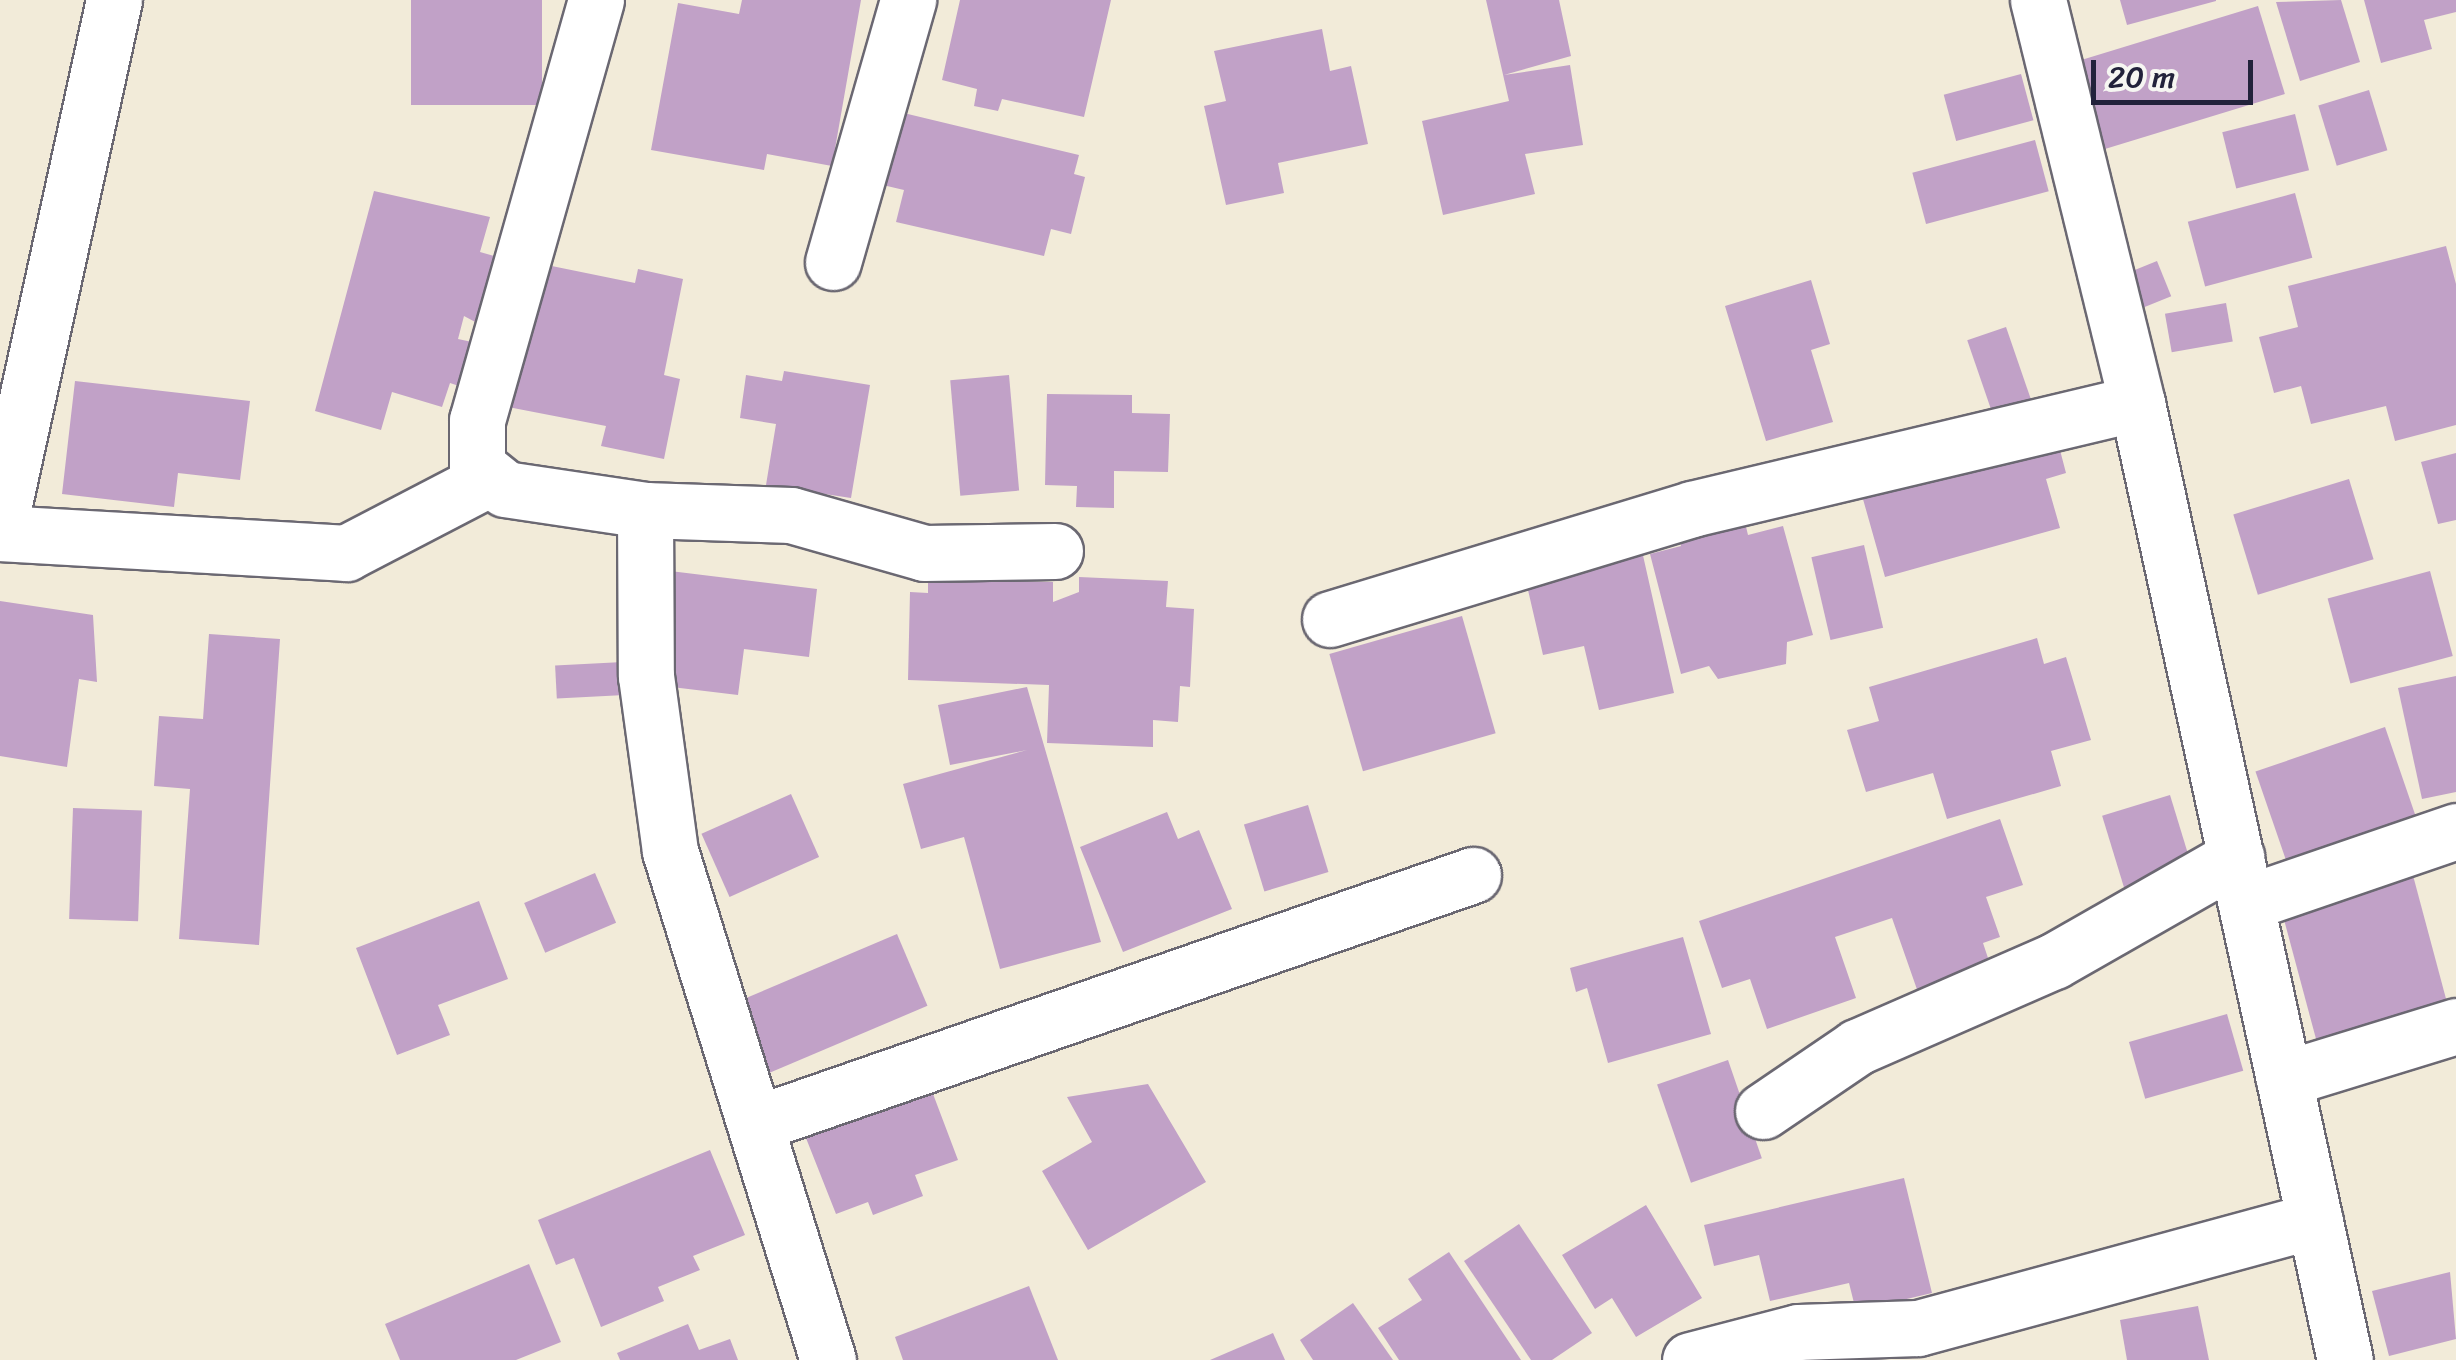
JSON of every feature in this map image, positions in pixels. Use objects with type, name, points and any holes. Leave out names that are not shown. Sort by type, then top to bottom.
[{"type":"street","points":[[0,522],[114,0]]},
{"type":"street","points":[[486,480],[477,466],[477,420],[596,0]]},
{"type":"street","points":[[834,262],[908,0]]},
{"type":"street","points":[[2038,0],[2137,403],[2345,1360]]},
{"type":"street","points":[[1330,619],[1692,509],[2137,403]]},
{"type":"street","points":[[0,533],[332,554],[398,534],[486,480],[645,510],[792,514],[924,553],[1055,550]]},
{"type":"street","points":[[645,510],[646,676],[670,851],[828,1360]]},
{"type":"street","points":[[1764,1111],[1856,1046],[2241,880],[2456,831]]},
{"type":"street","points":[[755,1124],[1473,876]]},
{"type":"street","points":[[2284,1079],[2456,1026]]},
{"type":"street","points":[[1690,1360],[1798,1332],[1918,1328],[2315,1220]]},
{"type":"building","points":[[411,0],[542,0],[542,105],[411,105]]},
{"type":"building","points":[[742,0],[861,0],[832,166],[767,154],[764,170],[651,150],[678,3],[739,14]]},
{"type":"building","points":[[960,0],[1111,0],[1084,117],[1002,99],[998,111],[974,106],[977,89],[942,80]]},
{"type":"building","points":[[1486,0],[1559,0],[1571,56],[1504,75],[1570,65],[1583,145],[1525,154],[1535,194],[1443,215],[1422,121],[1509,101]]},
{"type":"building","points":[[2120,0],[2216,0],[2216,1],[2127,25]]},
{"type":"building","points":[[2341,0],[2360,62],[2300,81],[2276,2]]},
{"type":"building","points":[[2364,0],[2456,0],[2456,12],[2424,20],[2432,49],[2381,63]]},
{"type":"building","points":[[2258,6],[2285,94],[2104,149],[2077,61]]},
{"type":"building","points":[[1322,29],[1330,71],[1351,66],[1368,144],[1278,163],[1284,193],[1226,205],[1204,106],[1226,101],[1214,51]]},
{"type":"building","points":[[2021,74],[2033,120],[1956,141],[1944,95]]},
{"type":"building","points":[[2369,90],[2387,150],[2337,166],[2318,105]]},
{"type":"building","points":[[887,109],[1079,155],[1074,174],[1085,177],[1071,234],[1051,229],[1044,256],[896,222],[904,190],[870,182]]},
{"type":"building","points":[[2295,114],[2309,170],[2236,188],[2222,132]]},
{"type":"building","points":[[2035,140],[2049,191],[1926,224],[1912,173]]},
{"type":"building","points":[[374,191],[490,217],[480,252],[501,258],[479,324],[464,316],[458,339],[472,342],[459,386],[450,383],[442,407],[392,392],[381,430],[315,411]]},
{"type":"building","points":[[2295,193],[2312,258],[2205,286],[2188,222]]},
{"type":"building","points":[[2446,246],[2456,284],[2456,425],[2395,441],[2386,406],[2311,424],[2301,386],[2274,393],[2259,337],[2298,327],[2288,286]]},
{"type":"building","points":[[2157,261],[2171,296],[2130,313],[2116,277]]},
{"type":"building","points":[[537,263],[635,283],[638,269],[683,279],[664,375],[680,379],[664,459],[601,446],[606,426],[508,407]]},
{"type":"building","points":[[1811,280],[1830,344],[1811,350],[1833,422],[1766,441],[1725,306]]},
{"type":"building","points":[[2226,303],[2233,341],[2172,352],[2165,314]]},
{"type":"building","points":[[2006,327],[2031,401],[1993,414],[1967,340]]},
{"type":"building","points":[[784,371],[870,385],[851,498],[766,485],[776,424],[740,418],[746,375],[782,381]]},
{"type":"building","points":[[1009,375],[1019,491],[960,496],[950,380]]},
{"type":"building","points":[[75,381],[250,401],[240,480],[178,473],[174,507],[62,494]]},
{"type":"building","points":[[1047,394],[1132,395],[1132,413],[1170,414],[1168,472],[1114,471],[1114,508],[1076,507],[1077,486],[1045,485]]},
{"type":"building","points":[[2055,431],[2066,473],[2046,479],[2060,528],[1885,577],[1859,485]]},
{"type":"building","points":[[2456,453],[2456,520],[2438,524],[2421,462]]},
{"type":"building","points":[[2349,479],[2374,559],[2258,595],[2233,514]]},
{"type":"building","points":[[1742,510],[1748,535],[1783,526],[1813,635],[1787,642],[1786,664],[1718,679],[1709,666],[1681,674],[1650,554],[1681,546],[1676,526]]},
{"type":"building","points":[[1864,545],[1883,628],[1831,640],[1811,557]]},
{"type":"building","points":[[1642,551],[1674,693],[1599,710],[1584,646],[1543,655],[1525,577]]},
{"type":"building","points":[[1011,570],[1010,581],[1053,582],[1053,602],[1079,592],[1079,577],[1168,581],[1166,607],[1194,609],[1190,687],[1180,686],[1178,722],[1153,720],[1153,747],[1047,743],[1049,685],[908,680],[910,592],[928,593],[928,579]]},
{"type":"building","points":[[670,571],[817,589],[809,657],[744,649],[738,695],[655,685]]},
{"type":"building","points":[[2430,571],[2453,656],[2350,683],[2328,598]]},
{"type":"building","points":[[0,601],[93,615],[97,682],[79,679],[67,767],[0,756]]},
{"type":"building","points":[[1462,616],[1496,733],[1363,771],[1329,654]]},
{"type":"building","points":[[209,634],[280,639],[259,945],[179,939],[190,789],[154,786],[159,716],[203,719]]},
{"type":"building","points":[[2037,638],[2044,664],[2066,657],[2091,740],[2051,751],[2061,786],[1947,819],[1933,773],[1866,792],[1847,730],[1879,721],[1869,687]]},
{"type":"building","points":[[623,662],[625,695],[557,699],[555,666]]},
{"type":"building","points":[[2456,676],[2456,792],[2422,799],[2398,688]]},
{"type":"building","points":[[1027,687],[1101,942],[1000,969],[964,837],[921,849],[903,784],[1027,750],[950,765],[938,705]]},
{"type":"building","points":[[2385,727],[2420,828],[2290,873],[2255,772]]},
{"type":"building","points":[[791,794],[819,857],[730,897],[701,834]]},
{"type":"building","points":[[2170,795],[2192,868],[2124,888],[2102,816]]},
{"type":"building","points":[[1308,805],[1328,872],[1264,892],[1244,825]]},
{"type":"building","points":[[73,808],[142,810],[138,921],[69,919]]},
{"type":"building","points":[[1167,812],[1178,839],[1199,830],[1232,909],[1123,952],[1080,847]]},
{"type":"building","points":[[2000,819],[2023,885],[1986,897],[2000,937],[1983,943],[1993,973],[1920,998],[1892,918],[1835,937],[1856,998],[1767,1029],[1750,979],[1722,988],[1699,921]]},
{"type":"building","points":[[2411,868],[2450,1013],[2318,1048],[2280,903]]},
{"type":"building","points":[[595,873],[616,923],[545,953],[524,903]]},
{"type":"building","points":[[479,901],[508,979],[438,1005],[450,1035],[397,1055],[356,948]]},
{"type":"building","points":[[897,934],[927,1006],[754,1080],[723,1008]]},
{"type":"building","points":[[1683,937],[1711,1034],[1608,1063],[1587,988],[1576,992],[1570,968]]},
{"type":"building","points":[[2227,1014],[2243,1071],[2145,1099],[2129,1042]]},
{"type":"building","points":[[1728,1060],[1762,1158],[1691,1183],[1657,1084]]},
{"type":"building","points":[[1148,1084],[1206,1182],[1088,1250],[1042,1171],[1092,1142],[1067,1097]]},
{"type":"building","points":[[930,1086],[958,1160],[915,1175],[923,1196],[873,1215],[868,1202],[836,1214],[804,1133]]},
{"type":"building","points":[[710,1150],[745,1235],[693,1256],[700,1270],[658,1287],[664,1301],[601,1327],[574,1258],[556,1265],[538,1220]]},
{"type":"building","points":[[1904,1178],[1932,1293],[1856,1311],[1849,1283],[1770,1301],[1759,1255],[1714,1266],[1704,1225]]},
{"type":"building","points":[[1646,1205],[1702,1298],[1636,1337],[1612,1298],[1595,1309],[1562,1255]]},
{"type":"building","points":[[1519,1224],[1592,1333],[1552,1360],[1531,1360],[1464,1261]]},
{"type":"building","points":[[1449,1252],[1521,1360],[1399,1360],[1378,1328],[1422,1300],[1408,1279]]},
{"type":"building","points":[[529,1264],[561,1342],[516,1360],[400,1360],[385,1324]]},
{"type":"building","points":[[2450,1272],[2456,1339],[2389,1356],[2372,1291]]},
{"type":"building","points":[[1029,1286],[1058,1360],[903,1360],[895,1337]]},
{"type":"building","points":[[1353,1303],[1393,1360],[1313,1360],[1300,1340]]},
{"type":"building","points":[[2198,1306],[2209,1360],[2127,1360],[2120,1320]]},
{"type":"building","points":[[688,1324],[699,1350],[730,1339],[738,1360],[620,1360],[617,1353]]},
{"type":"building","points":[[1273,1333],[1285,1360],[1210,1360]]}]
